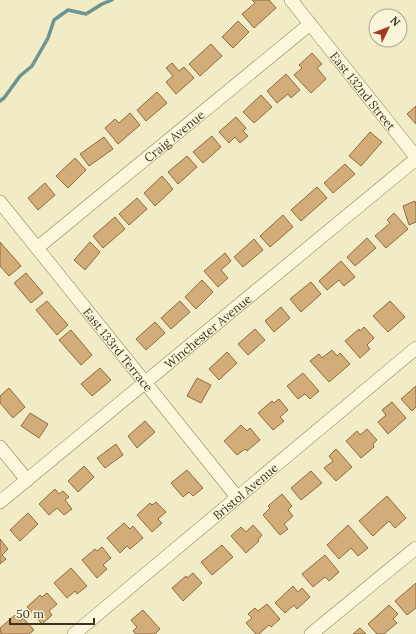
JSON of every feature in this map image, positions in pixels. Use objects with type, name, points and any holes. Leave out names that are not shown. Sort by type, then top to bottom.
[{"type":"street","name":"East 132nd Street","points":[[291,0],[416,158]]},
{"type":"street","name":"Craig Avenue","points":[[37,248],[310,24]]},
{"type":"street","name":"Winchester Avenue","points":[[0,502],[416,158]]},
{"type":"street","name":"East 133rd Terrace","points":[[0,202],[237,498]]},
{"type":"street","name":"Bristol Avenue","points":[[82,631],[237,498],[416,348]]},
{"type":"street","points":[[0,447],[27,480]]},
{"type":"street","points":[[311,634],[416,548]]},
{"type":"building","points":[[252,0],[269,0],[276,8],[254,28],[242,14],[255,3]]},
{"type":"building","points":[[238,21],[249,32],[233,48],[222,37]]},
{"type":"building","points":[[211,44],[222,56],[200,76],[189,64]]},
{"type":"building","points":[[312,53],[322,64],[317,68],[326,79],[311,93],[294,75],[302,68],[299,65]]},
{"type":"building","points":[[172,63],[179,71],[184,67],[194,78],[176,94],[166,82],[173,76],[166,68]]},
{"type":"building","points":[[286,74],[300,90],[291,98],[288,94],[277,103],[267,91]]},
{"type":"building","points":[[157,92],[167,103],[146,121],[137,110]]},
{"type":"building","points":[[261,95],[272,107],[254,123],[243,112]]},
{"type":"building","points":[[416,106],[416,124],[407,114]]},
{"type":"building","points":[[130,113],[140,125],[118,144],[105,128],[115,119],[119,123]]},
{"type":"building","points":[[236,117],[246,128],[243,131],[248,136],[240,143],[235,137],[229,143],[219,132]]},
{"type":"building","points":[[370,132],[382,142],[361,166],[349,156]]},
{"type":"building","points":[[212,136],[221,147],[203,163],[193,152]]},
{"type":"building","points":[[104,137],[113,149],[89,166],[80,154]]},
{"type":"building","points":[[187,156],[197,167],[178,184],[168,172]]},
{"type":"building","points":[[75,158],[86,170],[68,188],[56,176]]},
{"type":"building","points":[[345,164],[355,174],[333,193],[324,183]]},
{"type":"building","points":[[162,176],[173,189],[155,206],[144,193]]},
{"type":"building","points":[[45,183],[55,195],[38,210],[28,198]]},
{"type":"building","points":[[317,187],[327,198],[301,221],[291,210]]},
{"type":"building","points":[[137,198],[147,209],[129,225],[119,214]]},
{"type":"building","points":[[415,201],[416,222],[409,225],[403,206]]},
{"type":"building","points":[[394,213],[408,229],[386,248],[375,236],[390,223],[387,220]]},
{"type":"building","points":[[283,215],[293,227],[270,247],[260,236]]},
{"type":"building","points":[[115,217],[125,229],[103,248],[93,236]]},
{"type":"building","points":[[367,238],[376,248],[355,266],[347,257]]},
{"type":"building","points":[[254,239],[263,250],[243,267],[234,257]]},
{"type":"building","points":[[0,242],[21,266],[9,276],[0,266]]},
{"type":"building","points":[[90,242],[100,252],[85,270],[74,260]]},
{"type":"building","points":[[225,253],[231,261],[221,270],[228,278],[218,287],[204,271]]},
{"type":"building","points":[[341,261],[355,277],[344,286],[339,280],[327,290],[319,281]]},
{"type":"building","points":[[26,273],[43,293],[31,303],[14,283]]},
{"type":"building","points":[[202,280],[213,292],[196,309],[185,297]]},
{"type":"building","points":[[311,282],[321,294],[301,312],[290,299]]},
{"type":"building","points":[[47,301],[68,325],[57,335],[36,310]]},
{"type":"building","points":[[180,301],[190,312],[171,329],[161,318]]},
{"type":"building","points":[[390,301],[405,317],[388,332],[373,316]]},
{"type":"building","points":[[281,307],[290,318],[274,332],[265,321]]},
{"type":"building","points":[[155,322],[165,333],[146,350],[136,339]]},
{"type":"building","points":[[364,327],[374,338],[367,345],[370,349],[360,358],[345,341],[359,329],[360,331]]},
{"type":"building","points":[[255,329],[265,340],[248,355],[238,344]]},
{"type":"building","points":[[71,330],[92,355],[81,365],[59,340]]},
{"type":"building","points":[[332,350],[337,356],[340,353],[350,364],[329,382],[310,361],[319,354],[322,358]]},
{"type":"building","points":[[227,352],[237,363],[219,380],[209,369]]},
{"type":"building","points":[[100,368],[111,380],[92,396],[81,384]]},
{"type":"building","points":[[303,373],[319,391],[310,399],[305,394],[298,399],[287,386]]},
{"type":"building","points":[[197,378],[211,385],[201,403],[187,396]]},
{"type":"building","points":[[416,386],[416,407],[412,411],[401,399]]},
{"type":"building","points":[[9,388],[25,407],[13,418],[0,403],[0,396]]},
{"type":"building","points":[[279,399],[288,410],[280,417],[284,421],[273,430],[258,413],[272,401],[274,403]]},
{"type":"building","points":[[392,402],[406,418],[388,434],[378,422],[386,415],[382,410]]},
{"type":"building","points":[[30,413],[48,424],[39,438],[21,426]]},
{"type":"building","points":[[145,421],[155,432],[137,448],[128,436]]},
{"type":"building","points":[[241,425],[247,431],[250,428],[260,440],[247,451],[245,449],[237,455],[224,441]]},
{"type":"building","points":[[367,429],[377,440],[373,444],[374,447],[361,458],[346,441],[357,431],[360,435]]},
{"type":"building","points":[[116,444],[123,455],[105,468],[97,458]]},
{"type":"building","points":[[336,449],[352,467],[336,481],[324,468],[333,461],[329,456]]},
{"type":"building","points":[[84,466],[94,477],[78,492],[68,481]]},
{"type":"building","points":[[187,470],[203,488],[193,496],[189,492],[183,497],[171,483]]},
{"type":"building","points":[[311,471],[322,483],[301,500],[291,488]]},
{"type":"building","points":[[55,489],[59,494],[63,491],[69,497],[65,500],[72,509],[64,515],[57,508],[49,515],[39,504]]},
{"type":"building","points":[[282,494],[292,506],[288,510],[293,516],[284,524],[288,529],[280,535],[263,515],[270,508],[268,506]]},
{"type":"building","points":[[387,496],[406,518],[395,528],[389,521],[373,536],[359,521]]},
{"type":"building","points":[[156,502],[166,512],[158,519],[162,523],[152,532],[137,515],[150,503],[152,505]]},
{"type":"building","points":[[28,513],[38,524],[20,541],[10,530]]},
{"type":"building","points":[[124,523],[130,529],[133,526],[143,538],[130,549],[127,546],[120,553],[107,538]]},
{"type":"building","points":[[253,525],[262,535],[258,540],[259,541],[246,553],[231,536],[241,527],[246,532]]},
{"type":"building","points":[[348,525],[368,548],[358,556],[351,548],[339,559],[327,545]]},
{"type":"building","points":[[0,539],[8,549],[2,555],[6,559],[0,564]]},
{"type":"building","points":[[222,545],[233,557],[212,575],[201,562]]},
{"type":"building","points":[[102,547],[111,558],[103,565],[107,569],[97,578],[82,560],[95,549],[97,551]]},
{"type":"building","points":[[325,555],[339,572],[329,581],[325,577],[313,587],[302,574]]},
{"type":"building","points":[[71,568],[87,586],[77,594],[75,591],[67,598],[54,583]]},
{"type":"building","points":[[193,573],[202,583],[183,601],[172,588],[186,576],[187,578]]},
{"type":"building","points":[[416,583],[416,608],[407,615],[395,601]]},
{"type":"building","points":[[293,586],[298,592],[302,588],[310,597],[297,609],[294,605],[285,613],[275,603]]},
{"type":"building","points":[[47,593],[57,604],[49,611],[52,615],[42,624],[27,607],[40,595],[42,597]]},
{"type":"building","points":[[267,604],[280,619],[271,627],[269,625],[259,634],[256,634],[246,623],[252,618],[248,614],[255,608],[258,611]]},
{"type":"building","points":[[389,605],[398,614],[393,619],[397,623],[384,634],[377,634],[368,624]]},
{"type":"building","points":[[143,610],[160,629],[155,634],[136,634],[133,631],[137,627],[131,620]]},
{"type":"building","points":[[15,615],[20,621],[23,618],[34,630],[29,634],[1,634],[0,628]]},
{"type":"building","points":[[360,628],[366,634],[353,634]]},
{"type":"waterway","points":[[0,101],[4,98],[20,76],[32,66],[48,38],[54,20],[68,10],[86,14],[102,4],[112,0]]}]
